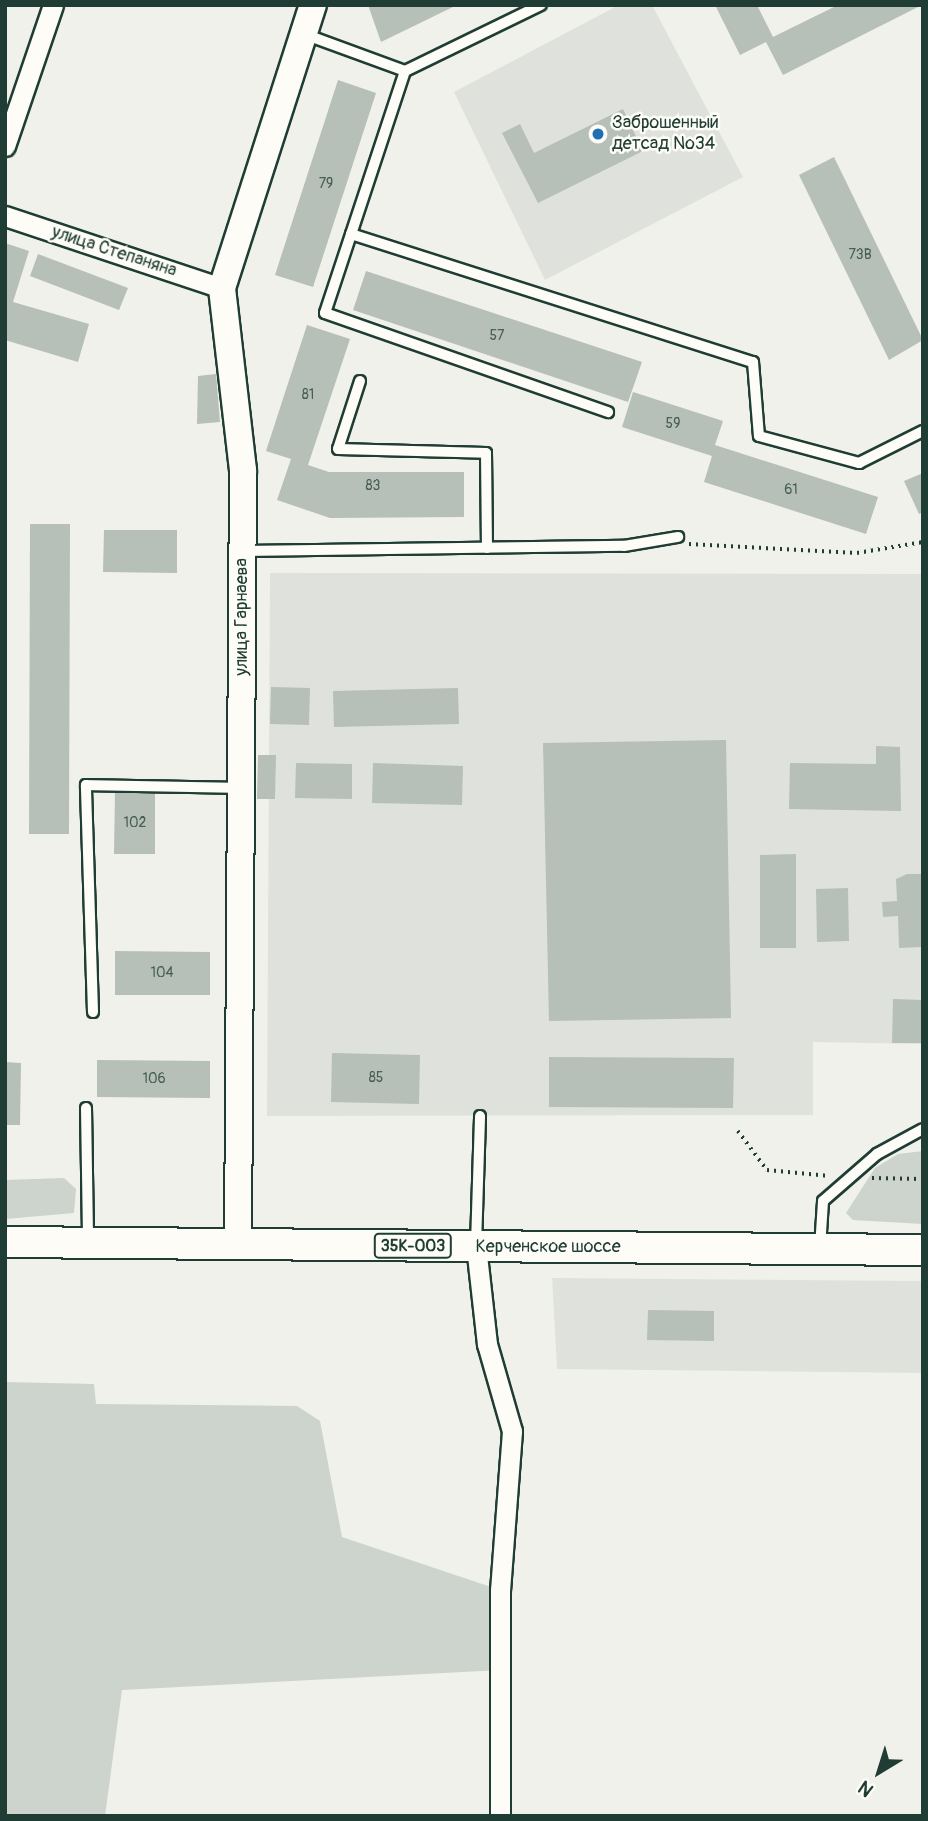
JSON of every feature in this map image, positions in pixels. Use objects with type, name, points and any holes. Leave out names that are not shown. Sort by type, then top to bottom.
[{"type":"main road","name":"Керченское шоссе","points":[[5,1242],[923,1250]]},
{"type":"street","points":[[5,146],[53,5]]},
{"type":"street","name":"улица Гарнаева","points":[[238,1244],[243,470],[222,288],[313,5]]},
{"type":"street","name":"улица Степаняна","points":[[5,216],[222,288]]},
{"type":"street","points":[[475,1246],[487,1344],[512,1431],[500,1590],[500,1816]]},
{"type":"lane","points":[[541,5],[405,71],[325,313],[608,412]]},
{"type":"lane","points":[[303,34],[405,71]]},
{"type":"lane","points":[[351,234],[753,362],[759,436],[859,463],[923,431]]},
{"type":"lane","points":[[360,381],[338,449],[486,453],[487,548]]},
{"type":"lane","points":[[243,551],[624,546],[678,537]]},
{"type":"lane","points":[[93,1012],[86,785],[241,788]]},
{"type":"lane","points":[[86,1108],[88,1244]]},
{"type":"lane","points":[[475,1246],[480,1116]]},
{"type":"lane","points":[[820,1249],[823,1201],[846,1177],[923,1129]]},
{"type":"path","points":[[690,545],[858,553],[923,542]]},
{"type":"path","points":[[738,1131],[767,1170],[846,1177],[923,1179]]},
{"type":"shaded area","name":"Заброшенный детсад №34","points":[[619,5],[652,5],[743,177],[545,280],[454,92]]},
{"type":"shaded area","points":[[270,573],[923,574],[923,1044],[813,1042],[813,1115],[267,1116]]},
{"type":"shaded area","points":[[923,1151],[923,1224],[853,1220],[846,1213],[875,1168],[898,1154]]},
{"type":"shaded area","points":[[64,1178],[76,1189],[74,1213],[5,1219],[5,1180]]},
{"type":"shaded area","points":[[552,1278],[923,1281],[923,1373],[557,1369]]},
{"type":"shaded area","points":[[5,1382],[94,1384],[96,1404],[297,1406],[320,1421],[342,1537],[500,1590],[501,1670],[122,1690],[105,1816],[5,1816]]},
{"type":"building","points":[[368,5],[457,5],[381,42]]},
{"type":"building","points":[[715,5],[757,5],[773,37],[838,5],[922,5],[783,75],[766,42],[740,55]]},
{"type":"building","points":[[338,80],[376,93],[313,287],[275,275]]},
{"type":"building","points":[[623,109],[643,151],[538,203],[502,133],[520,124],[534,153]]},
{"type":"building","points":[[834,157],[923,340],[889,360],[799,175]]},
{"type":"building","points":[[5,243],[29,251],[13,302],[89,324],[78,362],[5,340]]},
{"type":"building","points":[[38,254],[128,288],[119,310],[30,276]]},
{"type":"building","points":[[366,271],[642,362],[628,402],[353,310]]},
{"type":"building","points":[[307,325],[350,339],[308,465],[329,472],[464,472],[464,517],[330,518],[277,500],[291,459],[266,451]]},
{"type":"building","points":[[216,374],[220,422],[197,424],[198,376]]},
{"type":"building","points":[[633,392],[723,421],[715,445],[878,497],[866,534],[704,482],[712,456],[622,427]]},
{"type":"building","points":[[923,473],[923,512],[919,514],[904,481]]},
{"type":"building","points":[[30,524],[70,524],[69,834],[29,834]]},
{"type":"building","points":[[104,530],[177,530],[177,573],[103,572]]},
{"type":"building","points":[[271,687],[310,688],[309,725],[270,724]]},
{"type":"building","points":[[458,688],[459,724],[334,727],[333,691]]},
{"type":"building","points":[[726,740],[731,1018],[549,1021],[543,743]]},
{"type":"building","points":[[876,746],[900,747],[901,811],[789,809],[790,763],[876,764]]},
{"type":"building","points":[[258,755],[276,755],[275,799],[257,799]]},
{"type":"building","points":[[296,763],[352,764],[352,799],[295,798]]},
{"type":"building","points":[[373,763],[463,766],[462,805],[372,803]]},
{"type":"building","points":[[115,792],[155,792],[155,854],[114,854]]},
{"type":"building","points":[[796,854],[796,948],[760,948],[760,855]]},
{"type":"building","points":[[907,874],[923,874],[923,947],[899,948],[898,916],[883,917],[882,902],[897,901],[896,879]]},
{"type":"building","points":[[848,888],[849,941],[817,942],[816,889]]},
{"type":"building","points":[[115,951],[210,952],[210,995],[115,995]]},
{"type":"building","points":[[893,999],[923,1000],[923,1043],[892,1043]]},
{"type":"building","points":[[332,1053],[420,1055],[419,1104],[331,1102]]},
{"type":"building","points":[[549,1057],[734,1058],[733,1108],[549,1107]]},
{"type":"building","points":[[97,1060],[210,1061],[210,1098],[97,1097]]},
{"type":"building","points":[[5,1062],[21,1063],[20,1125],[5,1125]]},
{"type":"building","points":[[648,1310],[714,1311],[714,1341],[647,1340]]},
{"type":"place","name":"Заброшенный детсад №34","points":[[598,134]]}]
